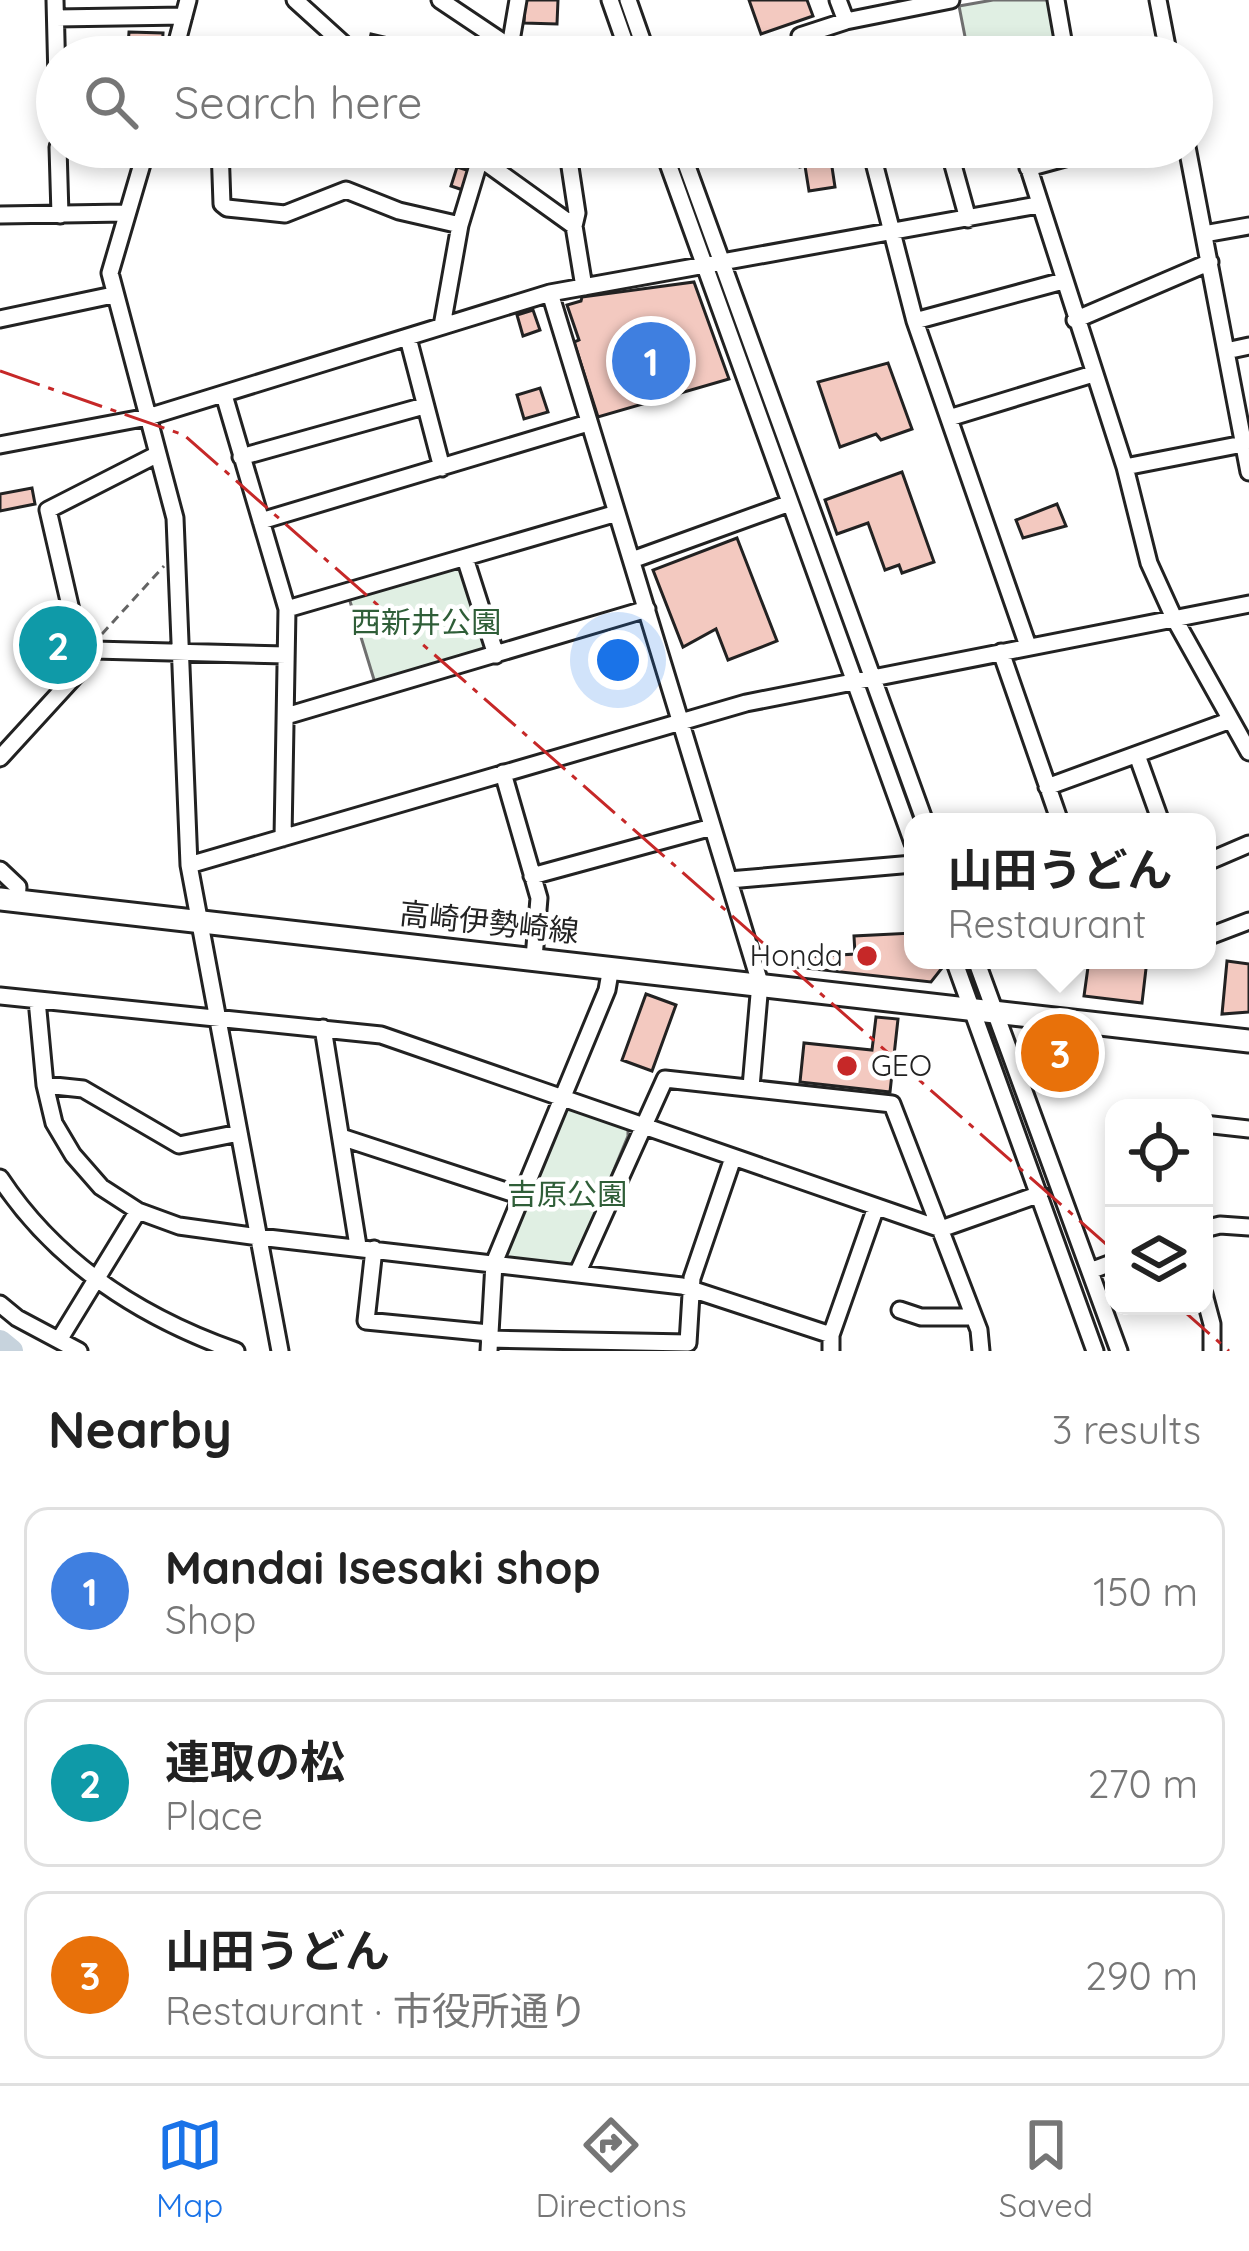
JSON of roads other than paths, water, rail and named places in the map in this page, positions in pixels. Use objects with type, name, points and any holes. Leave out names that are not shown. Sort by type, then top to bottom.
[{"type":"main road","name":"高崎伊勢崎線","points":[[9,900],[1249,1041]]},
{"type":"street","points":[[55,0],[56,36]]},
{"type":"street","points":[[296,0],[335,36]]},
{"type":"street","points":[[440,0],[493,36]]},
{"type":"street","points":[[511,36],[518,0]]},
{"type":"street","points":[[610,0],[623,36]]},
{"type":"street","points":[[628,0],[641,36]]},
{"type":"street","points":[[838,0],[846,22]]},
{"type":"street","points":[[800,36],[950,0]]},
{"type":"street","points":[[1056,0],[1062,36]]},
{"type":"street","points":[[1158,0],[1165,36]]},
{"type":"street","points":[[56,19],[186,8]]},
{"type":"street","points":[[59,168],[60,215]]},
{"type":"street","points":[[140,168],[110,273],[175,518],[189,865],[280,1351]]},
{"type":"street","points":[[220,168],[221,205],[227,208],[293,213],[346,190],[399,211],[460,225]]},
{"type":"street","points":[[442,326],[460,225],[477,168]]},
{"type":"street","points":[[493,168],[574,226]]},
{"type":"street","points":[[570,168],[584,287]]},
{"type":"street","points":[[671,168],[714,265],[863,678],[904,813]]},
{"type":"street","points":[[686,168],[790,503],[921,813]]},
{"type":"street","points":[[876,168],[915,322],[1028,646]]},
{"type":"street","points":[[953,168],[968,219]]},
{"type":"street","points":[[1028,168],[1125,467],[1149,563],[1174,618],[1249,752]]},
{"type":"street","points":[[1191,168],[1249,472]]},
{"type":"street","points":[[0,445],[148,417],[550,293],[1038,205]]},
{"type":"street","points":[[0,215],[126,213]]},
{"type":"street","points":[[1204,234],[1249,226]]},
{"type":"street","points":[[1075,320],[1210,262]]},
{"type":"street","points":[[915,322],[1063,281]]},
{"type":"street","points":[[550,293],[760,983],[751,1087]]},
{"type":"street","points":[[0,319],[113,296]]},
{"type":"street","points":[[408,338],[442,468]]},
{"type":"street","points":[[1226,351],[1249,346]]},
{"type":"street","points":[[949,418],[1093,374]]},
{"type":"street","points":[[224,395],[287,609],[284,838]]},
{"type":"street","points":[[241,457],[424,406]]},
{"type":"street","points":[[261,521],[588,423]]},
{"type":"street","points":[[1125,467],[1243,443]]},
{"type":"street","points":[[156,455],[48,510],[74,622],[93,647],[286,655]]},
{"type":"street","points":[[632,560],[790,503]]},
{"type":"street","points":[[287,609],[617,513]]},
{"type":"street","points":[[465,558],[496,655]]},
{"type":"street","points":[[189,865],[681,721],[863,678],[1249,604]]},
{"type":"street","points":[[286,716],[647,610]]},
{"type":"street","points":[[0,758],[87,663],[93,647]]},
{"type":"street","points":[[1001,652],[1057,813]]},
{"type":"street","points":[[1047,787],[1231,720]]},
{"type":"street","points":[[1137,755],[1158,813]]},
{"type":"street","points":[[502,773],[539,907],[534,958]]},
{"type":"street","points":[[532,876],[712,827]]},
{"type":"street","points":[[1216,858],[1249,844]]},
{"type":"street","points":[[729,880],[904,865]]},
{"type":"street","points":[[0,870],[18,887],[9,900]]},
{"type":"street","points":[[1216,934],[1249,921]]},
{"type":"street","points":[[489,1341],[494,1263],[607,990],[611,967]]},
{"type":"street","points":[[960,969],[983,1009],[1119,1351]]},
{"type":"street","points":[[977,969],[983,1009],[1040,1194],[1095,1351]]},
{"type":"street","points":[[0,997],[381,1035],[941,1229],[1040,1194]]},
{"type":"street","points":[[38,1000],[45,1085],[54,1123],[73,1154],[101,1187],[138,1211],[178,1226],[692,1288],[831,1343],[876,1207]]},
{"type":"street","points":[[323,1028],[366,1247],[366,1321],[489,1341],[688,1343],[692,1288],[733,1158]]},
{"type":"street","points":[[577,1274],[665,1078],[892,1104],[974,1317],[981,1351]]},
{"type":"street","points":[[45,1085],[83,1089],[179,1145],[239,1133]]},
{"type":"street","points":[[1213,1125],[1249,1130]]},
{"type":"street","points":[[341,1137],[521,1196]]},
{"type":"street","points":[[1,1182],[51,1241],[97,1280],[158,1318],[236,1351]]},
{"type":"street","points":[[59,1340],[138,1211]]},
{"type":"street","points":[[1213,1227],[1249,1227]]},
{"type":"street","points":[[1090,1271],[1105,1265]]},
{"type":"street","points":[[0,1304],[79,1351]]},
{"type":"street","points":[[900,1310],[921,1318],[974,1317]]},
{"type":"street","points":[[1210,1315],[1212,1351]]},
{"type":"waterway","points":[[0,1342],[11,1351]]},
{"type":"place","name":"Mandai Isesaki shop","points":[[651,361]]},
{"type":"place","name":"連取の松","points":[[58,645]]},
{"type":"place","name":"Honda","points":[[867,956]]},
{"type":"place","name":"山田うどん","points":[[1060,1053]]},
{"type":"place","name":"GEO","points":[[847,1066]]},
{"type":"park label","name":"西新井公園","points":[[426,623]]},
{"type":"park label","name":"吉原公園","points":[[567,1195]]}]
